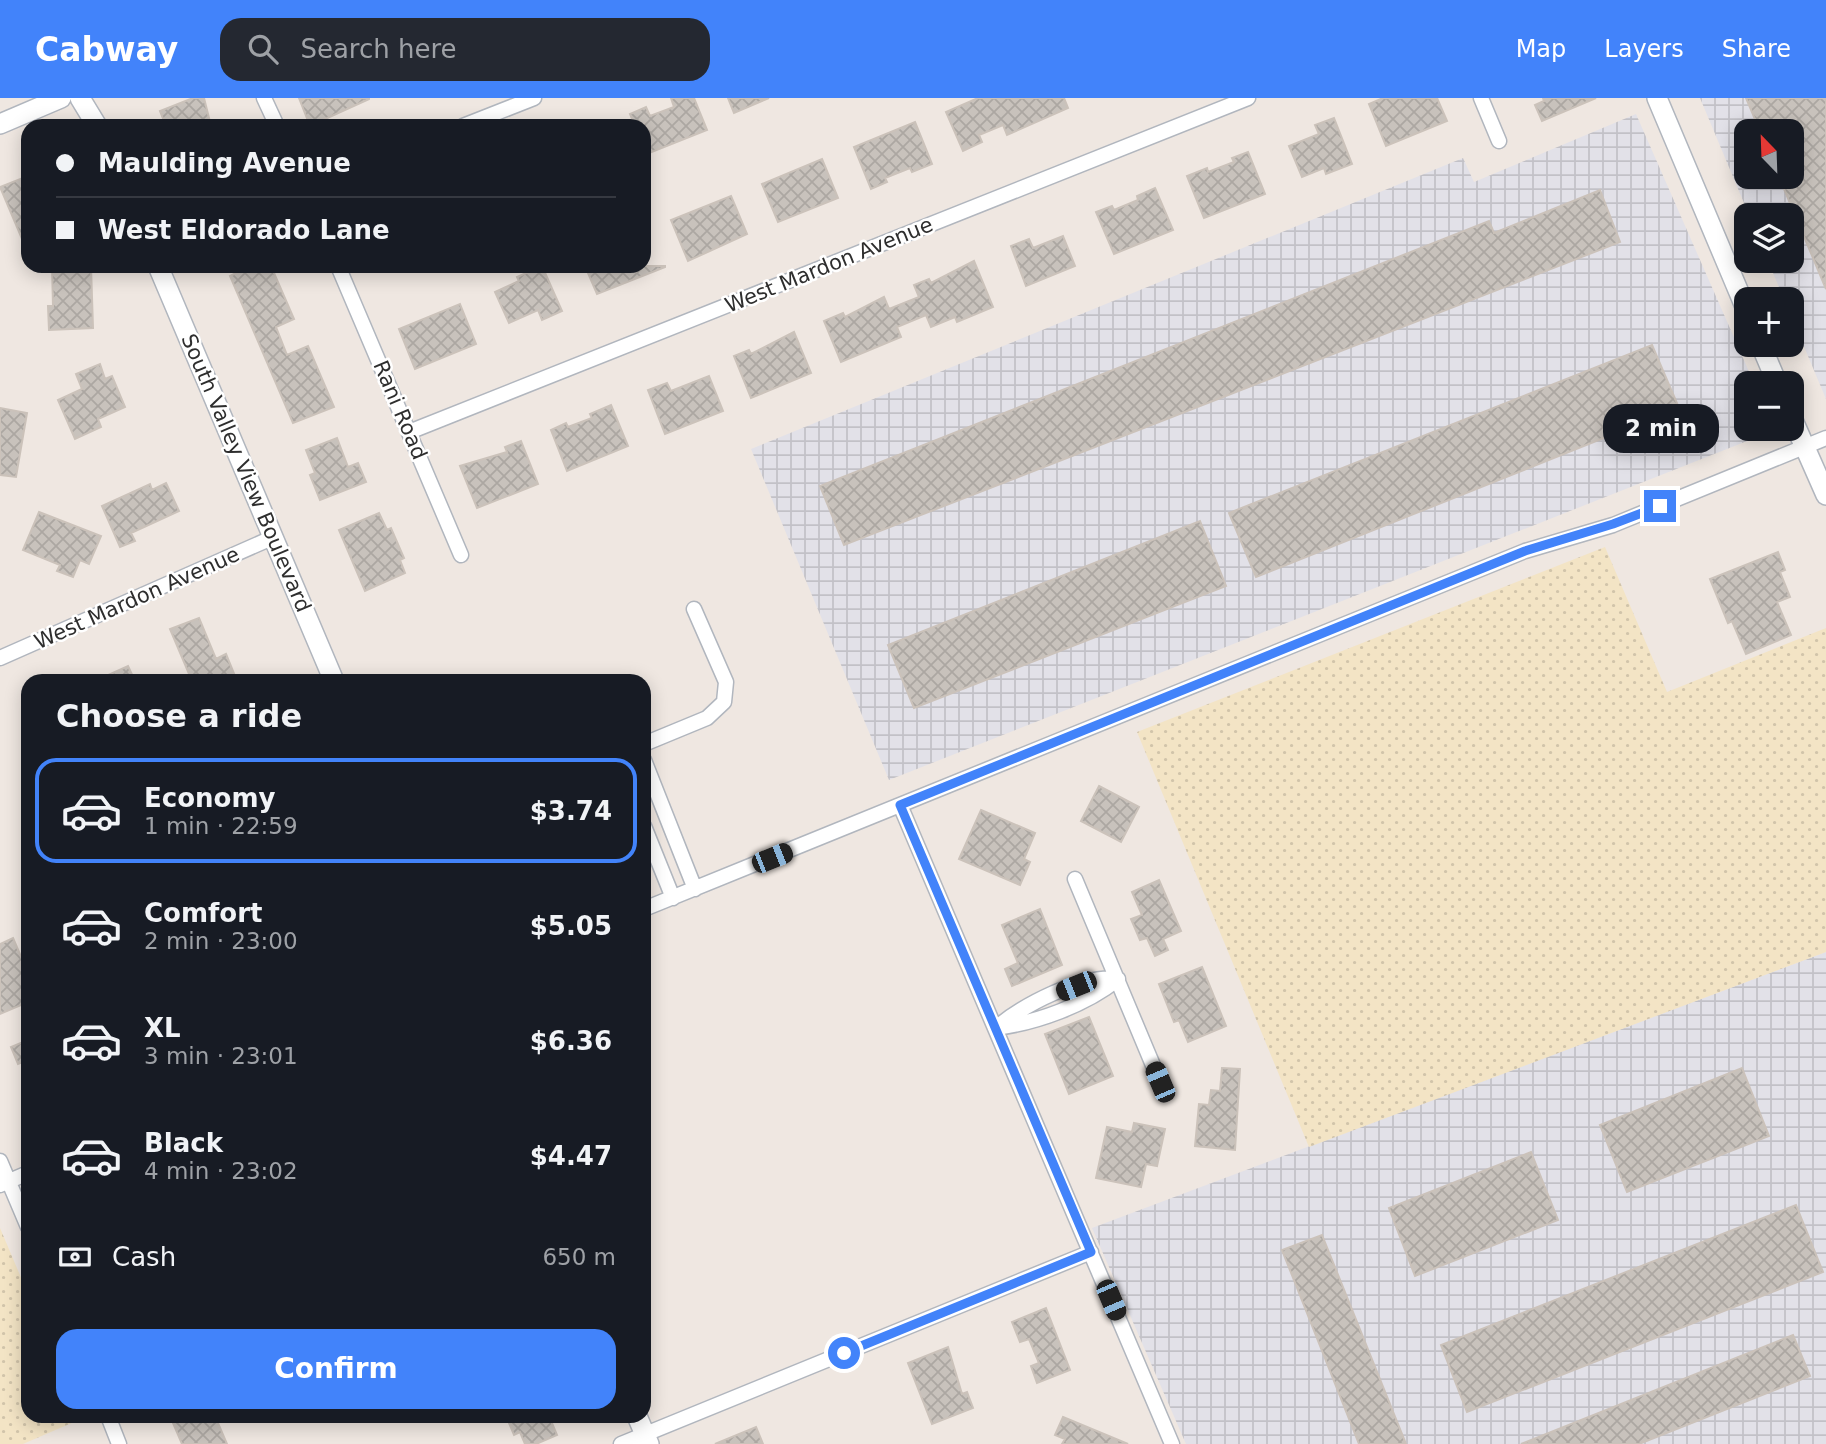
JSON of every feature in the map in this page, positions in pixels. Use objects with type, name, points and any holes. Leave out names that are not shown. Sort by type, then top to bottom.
[{"type":"main road","points":[[0,124],[61,98]]},
{"type":"main road","points":[[80,98],[93,119]]},
{"type":"main road","points":[[1657,98],[1737,287]]},
{"type":"main road","name":"South Valley View Boulevard","points":[[161,273],[331,674]]},
{"type":"main road","points":[[1802,441],[1826,495]]},
{"type":"street","points":[[264,98],[274,119]]},
{"type":"street","points":[[481,119],[534,98]]},
{"type":"street","name":"West Mardon Avenue","points":[[409,432],[1248,98]]},
{"type":"street","points":[[1481,98],[1499,141]]},
{"type":"street","name":"Rani Road","points":[[341,273],[461,555]]},
{"type":"street","points":[[651,906],[1525,551],[1613,524],[1826,438]]},
{"type":"street","name":"West Mardon Avenue","points":[[0,658],[274,537]]},
{"type":"street","points":[[651,741],[707,718],[724,702],[726,682],[694,609]]},
{"type":"street","points":[[651,778],[695,889]]},
{"type":"street","points":[[900,805],[1172,1444]]},
{"type":"street","points":[[651,843],[673,898]]},
{"type":"street","points":[[1075,879],[1160,1082]]},
{"type":"street","points":[[996,1028],[1017,1010],[1099,976],[1118,979]]},
{"type":"street","points":[[0,1161],[4,1183],[21,1214]]},
{"type":"street","points":[[4,1183],[21,1176]]},
{"type":"street","points":[[621,1444],[643,1431],[1091,1252]]},
{"type":"street","points":[[111,1423],[119,1444]]},
{"type":"shaded area","points":[[1700,98],[1826,98],[1826,399],[1804,347],[1804,287],[1779,287],[1773,273],[1804,273],[1804,203],[1744,203],[1738,189],[1804,189],[1804,119],[1734,119],[1734,179]]},
{"type":"shaded area","points":[[1636,114],[1734,337],[1734,357],[1743,357],[1749,371],[1734,371],[1734,441],[1747,441],[889,780],[751,449],[1463,158],[1474,182]]},
{"type":"shaded area","points":[[1826,952],[1826,1444],[1186,1444],[1092,1228]]},
{"type":"sand","points":[[1605,547],[1667,692],[1826,628],[1826,952],[1309,1147],[1137,732]]},
{"type":"sand","points":[[0,1228],[21,1278],[21,1423],[72,1423],[23,1444],[0,1444]]},
{"type":"building","points":[[193,98],[204,98],[209,119],[163,119],[160,111]]},
{"type":"building","points":[[299,98],[369,98],[325,119],[307,119]]},
{"type":"building","points":[[671,98],[694,98],[707,130],[651,152],[651,119],[632,119],[630,114],[646,107],[650,116],[674,107]]},
{"type":"building","points":[[728,98],[769,98],[734,113]]},
{"type":"building","points":[[978,98],[1064,98],[1068,108],[1007,135],[1003,125],[979,135],[982,142],[963,151],[946,112]]},
{"type":"building","points":[[1383,98],[1437,98],[1447,121],[1386,146],[1369,104]]},
{"type":"building","points":[[1543,98],[1596,98],[1542,121],[1535,105],[1544,101]]},
{"type":"building","points":[[1746,98],[1826,98],[1826,289],[1804,237],[1804,203],[1790,203],[1784,189],[1804,189],[1804,119],[1755,119]]},
{"type":"building","points":[[1334,118],[1352,164],[1326,174],[1324,168],[1302,177],[1289,146],[1319,134],[1315,125]]},
{"type":"building","points":[[915,122],[932,164],[912,172],[910,168],[885,178],[887,182],[871,189],[854,147]]},
{"type":"building","points":[[1248,152],[1265,194],[1204,218],[1187,176],[1207,168],[1208,172],[1234,162],[1232,158]]},
{"type":"building","points":[[822,159],[838,198],[778,222],[762,184]]},
{"type":"building","points":[[21,179],[21,236],[0,187]]},
{"type":"building","points":[[1155,188],[1173,230],[1114,254],[1096,212],[1112,206],[1114,210],[1138,200],[1137,196]]},
{"type":"building","points":[[1600,190],[1620,242],[844,545],[820,486],[1489,221],[1494,233]]},
{"type":"building","points":[[731,196],[747,234],[688,261],[671,220]]},
{"type":"building","points":[[1063,236],[1075,266],[1026,286],[1011,246],[1029,239],[1033,248]]},
{"type":"building","points":[[974,261],[993,307],[957,322],[955,317],[931,327],[926,315],[897,327],[901,337],[841,362],[824,321],[843,313],[845,317],[884,297],[889,309],[919,297],[914,285],[929,279],[931,283]]},
{"type":"building","points":[[651,266],[665,267],[651,273]]},
{"type":"building","points":[[52,273],[91,273],[93,328],[49,330],[48,306],[53,306]]},
{"type":"building","points":[[236,273],[274,273],[294,319],[276,327],[287,355],[308,346],[334,407],[293,423],[230,276]]},
{"type":"building","points":[[526,273],[545,273],[562,311],[542,320],[538,310],[509,323],[495,292],[519,281],[517,277]]},
{"type":"building","points":[[588,273],[650,273],[597,294]]},
{"type":"building","points":[[460,304],[476,344],[415,369],[399,329]]},
{"type":"building","points":[[794,332],[811,373],[751,398],[734,356],[749,350],[751,354]]},
{"type":"building","points":[[1652,345],[1679,408],[1256,577],[1229,513]]},
{"type":"building","points":[[100,364],[105,379],[112,376],[125,407],[98,419],[101,427],[75,439],[58,400],[82,389],[76,374]]},
{"type":"building","points":[[709,376],[723,411],[665,434],[648,390],[667,383],[671,391]]},
{"type":"building","points":[[611,405],[628,446],[567,471],[551,430],[566,423],[568,427],[592,418],[590,414]]},
{"type":"building","points":[[0,408],[27,413],[16,477],[0,475]]},
{"type":"building","points":[[337,438],[348,467],[358,463],[366,482],[320,500],[310,475],[315,473],[306,450]]},
{"type":"building","points":[[521,441],[538,484],[477,508],[460,466],[507,452],[505,447]]},
{"type":"building","points":[[166,483],[179,511],[131,533],[135,541],[120,547],[102,506],[150,484],[152,490]]},
{"type":"building","points":[[39,512],[101,536],[89,564],[80,560],[73,577],[57,571],[60,565],[23,550]]},
{"type":"building","points":[[379,513],[387,530],[391,528],[404,558],[400,560],[405,573],[365,591],[339,530]]},
{"type":"building","points":[[1200,521],[1226,586],[914,708],[888,645]]},
{"type":"building","points":[[1778,552],[1785,570],[1780,572],[1790,597],[1777,602],[1791,635],[1746,654],[1732,621],[1728,623],[1710,579]]},
{"type":"building","points":[[199,618],[216,659],[226,654],[234,674],[189,674],[170,629]]},
{"type":"building","points":[[128,666],[132,674],[110,674]]},
{"type":"building","points":[[1099,786],[1139,807],[1121,842],[1081,821]]},
{"type":"building","points":[[981,810],[1035,833],[1024,859],[1030,862],[1020,885],[959,859]]},
{"type":"building","points":[[1159,880],[1181,931],[1163,939],[1168,950],[1155,956],[1147,938],[1140,940],[1131,919],[1142,915],[1132,892]]},
{"type":"building","points":[[1040,909],[1062,965],[1012,986],[1005,969],[1018,963],[1002,925]]},
{"type":"building","points":[[13,938],[21,957],[21,1005],[0,1014],[0,944]]},
{"type":"building","points":[[1202,967],[1226,1026],[1188,1042],[1179,1020],[1174,1022],[1159,984]]},
{"type":"building","points":[[1089,1017],[1113,1076],[1069,1094],[1045,1034]]},
{"type":"building","points":[[21,1043],[21,1063],[18,1064],[11,1047]]},
{"type":"building","points":[[1222,1068],[1240,1069],[1235,1150],[1195,1146],[1199,1104],[1209,1105],[1211,1090],[1220,1091]]},
{"type":"building","points":[[1742,1068],[1769,1136],[1627,1192],[1600,1125]]},
{"type":"building","points":[[1134,1123],[1165,1129],[1157,1166],[1146,1164],[1141,1187],[1096,1178],[1107,1127],[1132,1132]]},
{"type":"building","points":[[1531,1152],[1558,1220],[1415,1276],[1389,1208]]},
{"type":"building","points":[[1796,1205],[1823,1272],[1467,1412],[1441,1345]]},
{"type":"building","points":[[1322,1235],[1406,1444],[1359,1444],[1282,1250]]},
{"type":"building","points":[[1046,1308],[1070,1370],[1037,1383],[1031,1366],[1039,1363],[1029,1339],[1020,1342],[1012,1322]]},
{"type":"building","points":[[1793,1335],[1810,1376],[1639,1444],[1521,1444]]},
{"type":"building","points":[[948,1347],[962,1394],[967,1392],[973,1408],[932,1424],[908,1363]]},
{"type":"building","points":[[1063,1417],[1128,1444],[1062,1444],[1065,1439],[1055,1435]]},
{"type":"building","points":[[173,1423],[218,1423],[227,1444],[182,1444]]},
{"type":"building","points":[[509,1423],[552,1423],[557,1435],[536,1444],[525,1444],[520,1432],[514,1435]]},
{"type":"building","points":[[756,1427],[763,1444],[715,1444]]},
{"type":"route","points":[[844,1353],[1091,1252],[900,805],[1525,551],[1613,524],[1660,506]]}]
